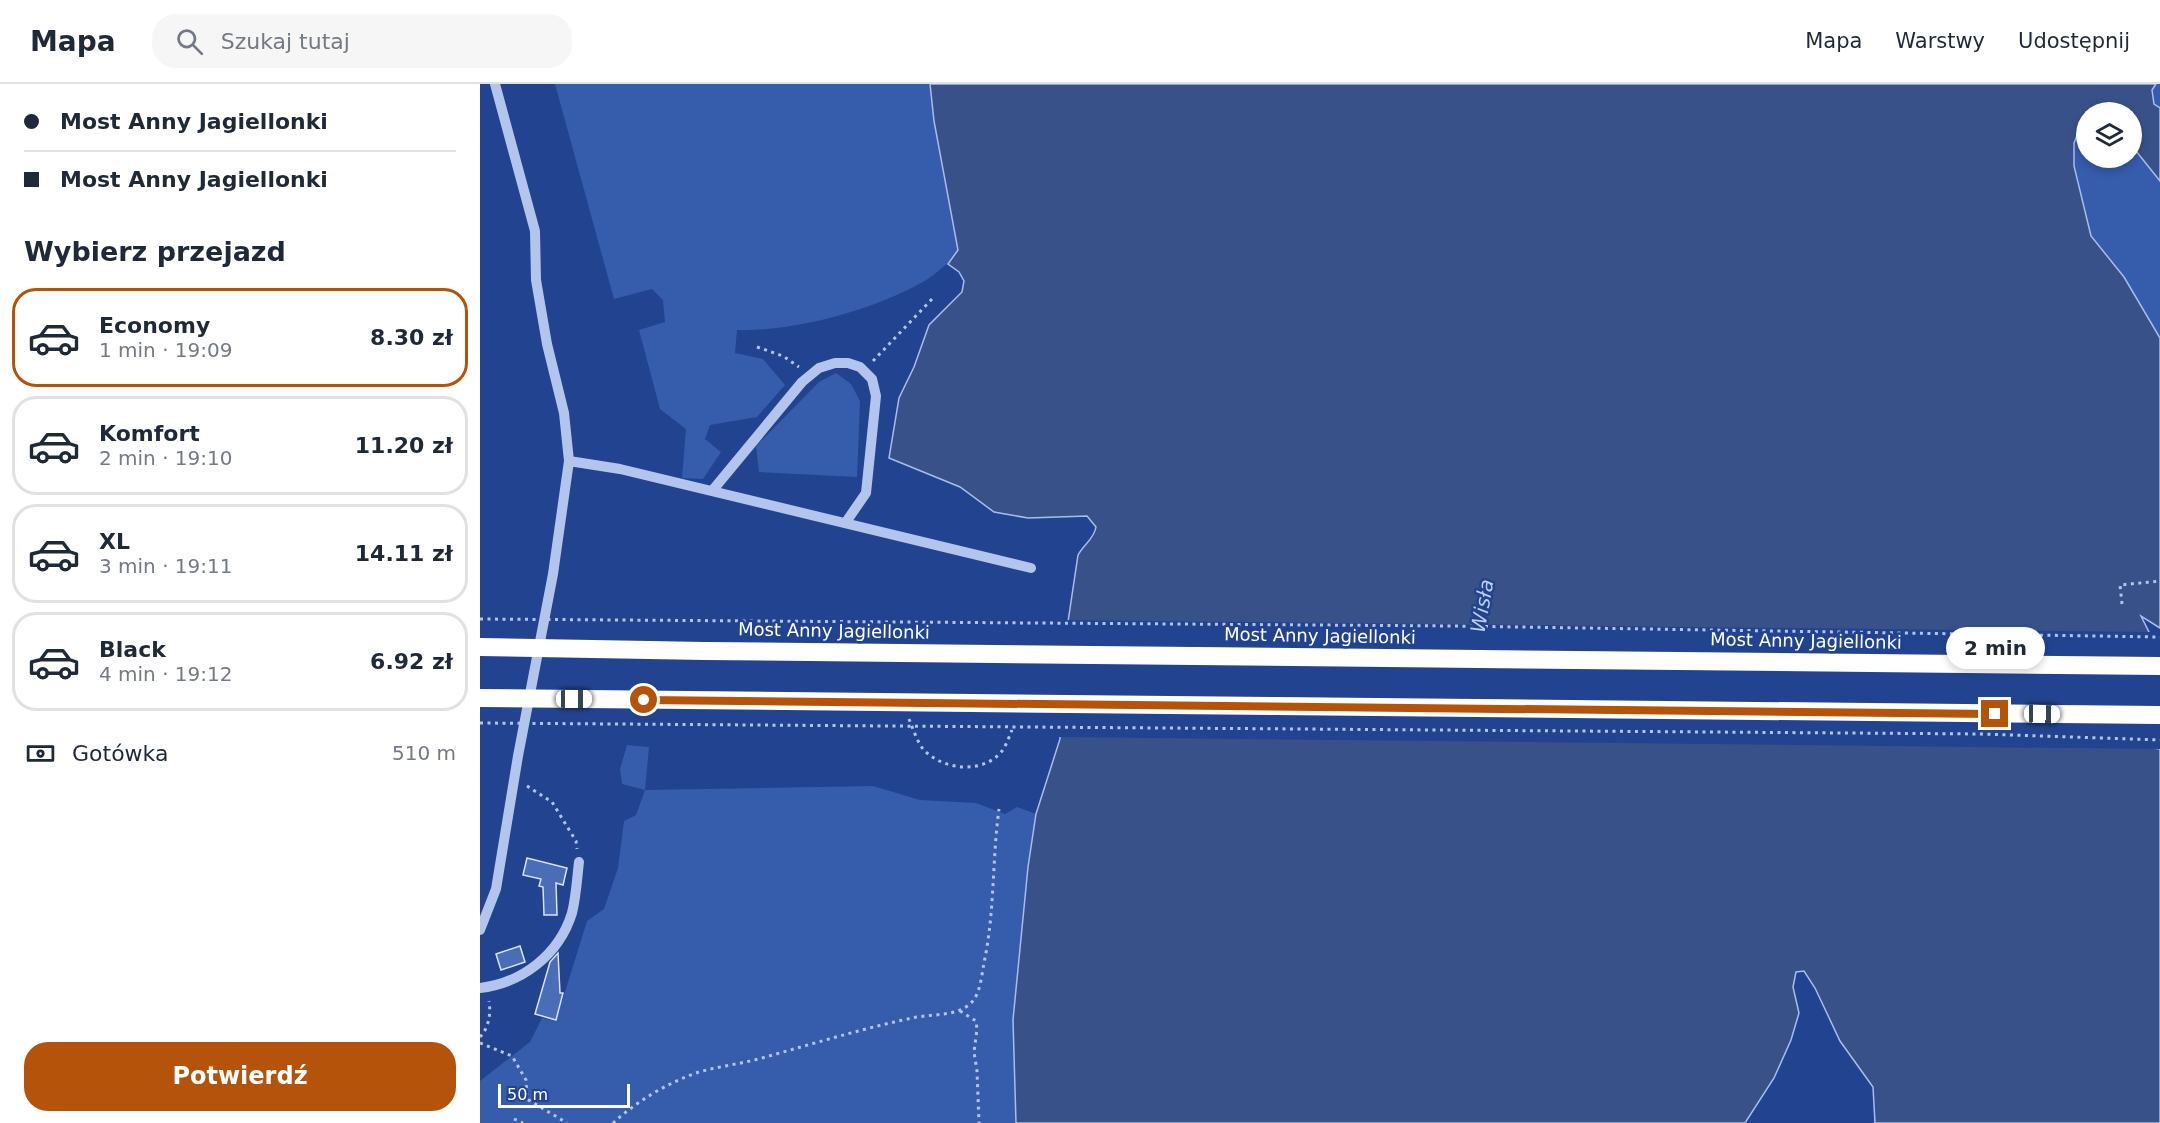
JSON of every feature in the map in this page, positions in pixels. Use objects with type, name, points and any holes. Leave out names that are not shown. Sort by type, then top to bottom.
[{"type":"highway","name":"Most Anny Jagiellonki","points":[[480,647],[2160,666]]},
{"type":"highway","points":[[480,698],[2160,715]]},
{"type":"lane","points":[[480,930],[496,889],[514,779],[553,574],[569,461],[564,412],[547,344],[536,280],[535,231],[495,84]]},
{"type":"lane","points":[[712,491],[802,382],[819,369],[835,363],[848,363],[860,367],[872,380],[876,396],[866,493],[846,522]]},
{"type":"lane","points":[[569,461],[620,469],[1031,568]]},
{"type":"lane","points":[[483,988],[511,982],[546,957],[572,913],[579,862]]},
{"type":"path","points":[[864,371],[932,299]]},
{"type":"path","points":[[757,347],[783,356],[811,375]]},
{"type":"path","points":[[2122,604],[2120,585],[2160,581]]},
{"type":"path","points":[[480,619],[1454,626],[2160,637]]},
{"type":"path","points":[[906,712],[922,747],[934,759],[949,765],[978,767],[992,761],[1003,750],[1012,730]]},
{"type":"path","points":[[480,723],[1983,734],[2160,740]]},
{"type":"path","points":[[514,779],[552,802],[576,842],[579,862]]},
{"type":"path","points":[[614,1123],[655,1093],[700,1072],[761,1058],[850,1032],[967,1008],[977,993],[987,949],[994,896],[999,809]]},
{"type":"path","points":[[480,1037],[491,1013],[483,988]]},
{"type":"path","points":[[960,1011],[976,1021],[974,1052],[978,1082],[979,1123]]},
{"type":"path","points":[[480,1043],[512,1056],[526,1080],[527,1099],[567,1123]]},
{"type":"path","points":[[514,1119],[523,1123]]},
{"type":"shaded area","points":[[555,84],[1002,84],[964,281],[959,272],[947,264],[932,276],[902,293],[856,310],[807,323],[759,330],[737,330],[735,353],[763,359],[785,385],[757,417],[710,425],[705,439],[721,452],[703,479],[682,478],[686,429],[660,409],[639,330],[665,322],[663,300],[652,289],[614,299]]},
{"type":"shaded area","points":[[2150,84],[2160,84],[2160,381],[2087,282],[2074,166],[2076,137],[2076,168],[2142,168],[2140,102]]},
{"type":"shaded area","points":[[836,373],[851,384],[860,401],[857,477],[759,472],[756,446],[819,382]]},
{"type":"shaded area","points":[[627,745],[649,747],[645,790],[622,784],[620,769]]},
{"type":"shaded area","points":[[873,786],[920,800],[976,803],[1005,814],[1017,807],[1036,814],[1028,867],[1013,1020],[1016,1123],[480,1123],[480,1081],[530,1042],[542,1018],[556,1021],[587,921],[604,909],[618,868],[624,821],[636,815],[645,790]]},
{"type":"water","name":"Wisła","points":[[930,84],[2156,84],[2152,90],[2154,104],[2160,108],[2160,181],[2142,158],[2142,102],[2076,102],[2074,166],[2091,236],[2124,277],[2160,338],[2160,628],[2141,616],[2149,632],[2154,748],[2160,749],[2160,1123],[1875,1123],[1873,1087],[1840,1041],[1815,988],[1804,971],[1796,972],[1793,987],[1799,1013],[1791,1040],[1774,1078],[1745,1123],[1016,1123],[1013,1020],[1028,867],[1036,814],[1060,739],[1059,682],[1078,555],[1093,535],[1096,527],[1087,516],[1028,518],[994,512],[960,487],[889,458],[899,398],[914,367],[929,325],[962,292],[964,281],[959,272],[948,264],[958,250],[934,121]]},
{"type":"pier","points":[[1065,620],[2152,632],[2157,746],[2160,746],[2160,749],[1057,737],[1056,682]]},
{"type":"building","points":[[527,858],[567,868],[563,885],[556,883],[557,915],[544,915],[543,887],[539,886],[541,879],[523,875]]},
{"type":"building","points":[[520,946],[525,962],[501,970],[496,954]]},
{"type":"building","points":[[558,953],[560,993],[563,993],[556,1020],[535,1014],[550,962]]},
{"type":"route","points":[[644,700],[1995,714]]}]
